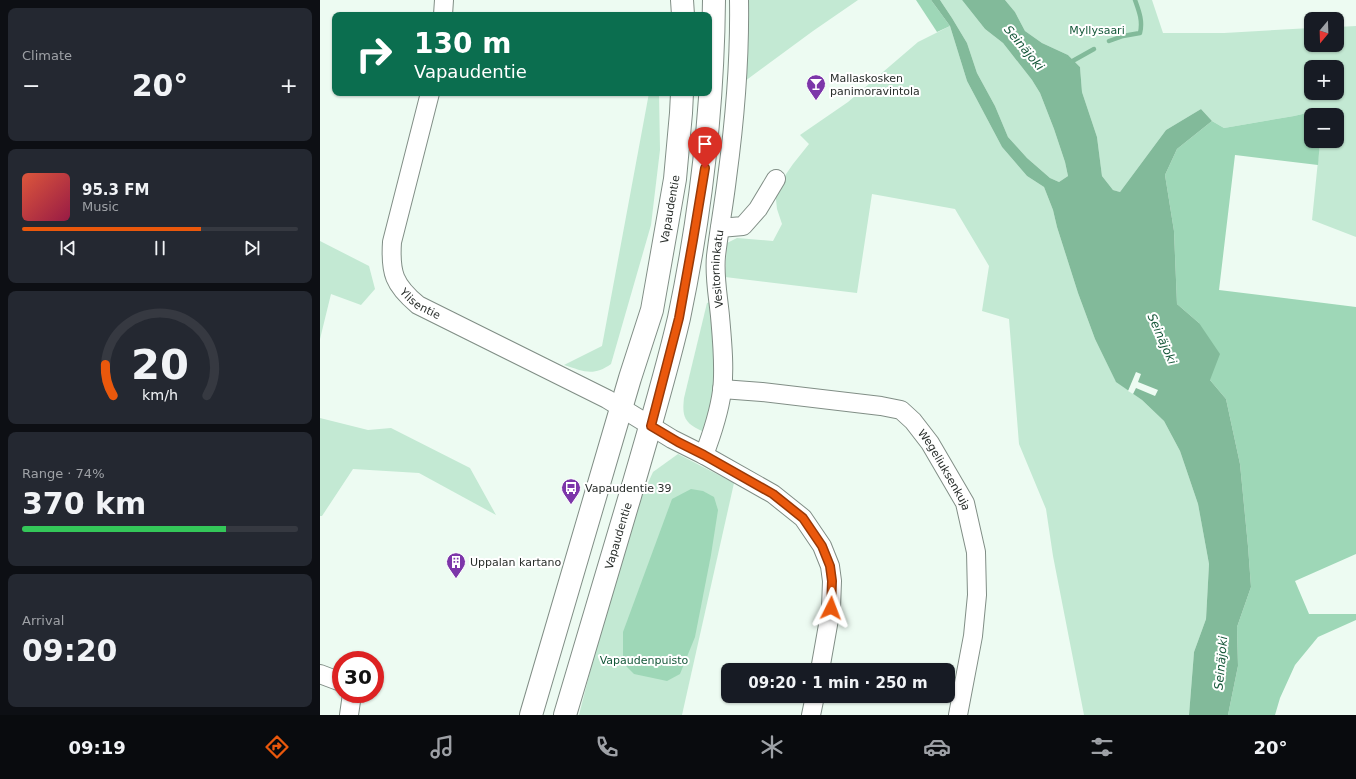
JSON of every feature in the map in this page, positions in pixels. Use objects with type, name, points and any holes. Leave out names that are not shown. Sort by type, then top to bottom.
[{"type":"main road","points":[[682,0],[683,12]]},
{"type":"main road","name":"Vapaudentie","points":[[712,78],[714,52],[714,0]]},
{"type":"main road","name":"Vapaudentie","points":[[530,715],[630,378],[652,310],[675,179],[682,96]]},
{"type":"main road","name":"Vapaudentie","points":[[565,715],[651,426],[679,318],[705,168],[711,96]]},
{"type":"street","points":[[443,12],[444,0]]},
{"type":"street","name":"Vesitorninkatu","points":[[704,455],[717,417],[722,390],[723,358],[715,274],[735,105],[740,40],[739,0]]},
{"type":"street","name":"Ylisentie","points":[[429,96],[392,242],[392,269],[397,284],[418,306],[622,408],[678,442],[773,494],[803,518],[822,546],[830,566],[832,581],[831,608],[821,663]]},
{"type":"street","points":[[720,228],[743,226],[758,209],[776,180]]},
{"type":"street","name":"Wegeliuksenkuja","points":[[722,390],[762,392],[881,406],[901,410],[913,421],[930,443],[965,503],[976,552],[977,595],[973,636],[958,715]]},
{"type":"street","points":[[320,674],[332,679]]},
{"type":"street","points":[[349,715],[351,703]]},
{"type":"street","points":[[811,715],[814,703]]},
{"type":"green space","points":[[743,0],[858,0],[741,84]]},
{"type":"green space","points":[[916,0],[931,0],[950,26],[937,32]]},
{"type":"green space","points":[[940,0],[962,0],[985,29],[1003,43],[1032,80],[1040,93],[1054,129],[1068,176],[1059,182],[1050,178],[1027,158],[1008,137],[995,106],[977,73],[967,43]]},
{"type":"green space","name":"Myllysaari","points":[[1005,0],[1152,0],[1163,33],[1224,33],[1304,28],[1304,52],[1344,52],[1344,27],[1356,26],[1356,237],[1312,220],[1319,148],[1344,148],[1344,108],[1304,108],[1304,114],[1224,128],[1212,121],[1201,109],[1166,130],[1120,192],[1113,190],[1102,176],[1097,137],[1082,92],[1080,67],[1068,55],[1042,43],[1025,31],[1015,12]]},
{"type":"green space","points":[[950,26],[967,81],[1002,147],[1027,176],[1044,187],[1053,210],[1078,293],[1095,339],[1116,381],[1142,400],[1164,421],[1180,451],[1198,504],[1209,564],[1206,619],[1194,652],[1189,715],[1084,715],[1053,556],[1046,509],[1019,444],[1009,319],[982,311],[989,266],[955,209],[872,194],[857,293],[725,277],[727,243],[737,238],[773,241],[782,224],[777,209],[775,190],[809,144],[800,135],[848,102],[918,42]]},
{"type":"green space","points":[[648,96],[659,96],[660,150],[651,225],[611,364],[605,368],[593,372],[582,371],[564,365],[602,346]]},
{"type":"green space","points":[[1304,114],[1304,148],[1319,148],[1318,165],[1235,155],[1219,290],[1356,307],[1356,554],[1295,581],[1309,614],[1356,614],[1356,620],[1318,637],[1295,665],[1280,698],[1275,715],[1228,715],[1238,666],[1237,627],[1251,587],[1240,464],[1226,399],[1210,380],[1199,323],[1177,304],[1174,231],[1165,175],[1177,149],[1212,121],[1224,128]]},
{"type":"green space","points":[[320,241],[369,266],[375,289],[361,305],[331,294],[320,339]]},
{"type":"green space","points":[[710,302],[715,359],[714,389],[707,427],[702,431],[688,422],[684,414],[683,404],[707,303]]},
{"type":"green space","points":[[320,418],[368,430],[391,428],[470,468],[496,515],[419,473],[353,469],[322,516],[320,516]]},
{"type":"green space","name":"Vapaudenpuisto","points":[[678,454],[734,483],[682,715],[579,715],[597,644],[641,498],[653,472]]},
{"type":"green space","points":[[691,489],[703,491],[714,497],[718,510],[695,637],[680,674],[667,681],[634,674],[623,663],[623,632],[672,499]]},
{"type":"water","name":"Seinäjoki","points":[[931,0],[940,0],[967,43],[977,73],[995,106],[1008,137],[1027,158],[1050,178],[1059,182],[1068,176],[1054,129],[1040,93],[1032,80],[1003,43],[985,29],[962,0],[1005,0],[1015,12],[1025,31],[1042,43],[1068,55],[1080,67],[1082,92],[1097,137],[1102,176],[1113,190],[1120,192],[1166,130],[1201,109],[1212,121],[1177,149],[1165,175],[1174,231],[1177,304],[1199,323],[1220,354],[1210,380],[1226,399],[1240,464],[1251,587],[1237,627],[1238,666],[1228,715],[1189,715],[1194,652],[1206,619],[1209,564],[1198,504],[1180,451],[1164,421],[1142,400],[1116,382],[1095,339],[1078,293],[1053,210],[1044,187],[1027,176],[1002,147],[967,81],[950,26]]},
{"type":"pier","points":[[1136,372],[1141,374],[1138,382],[1158,390],[1155,396],[1136,388],[1133,394],[1128,391]]},
{"type":"waterway","points":[[1109,41],[1123,36],[1140,33],[1141,20],[1135,0]]},
{"type":"waterway","points":[[1069,63],[1094,49]]},
{"type":"place","name":"Mallaskosken panimoravintola","points":[[816,101]]},
{"type":"place","name":"Vapaudentie 39","points":[[571,505]]},
{"type":"place","name":"Uppalan kartano","points":[[456,579]]},
{"type":"route","points":[[705,168],[679,318],[651,426],[773,494],[803,518],[822,546],[830,566],[832,581],[831,608]]}]
